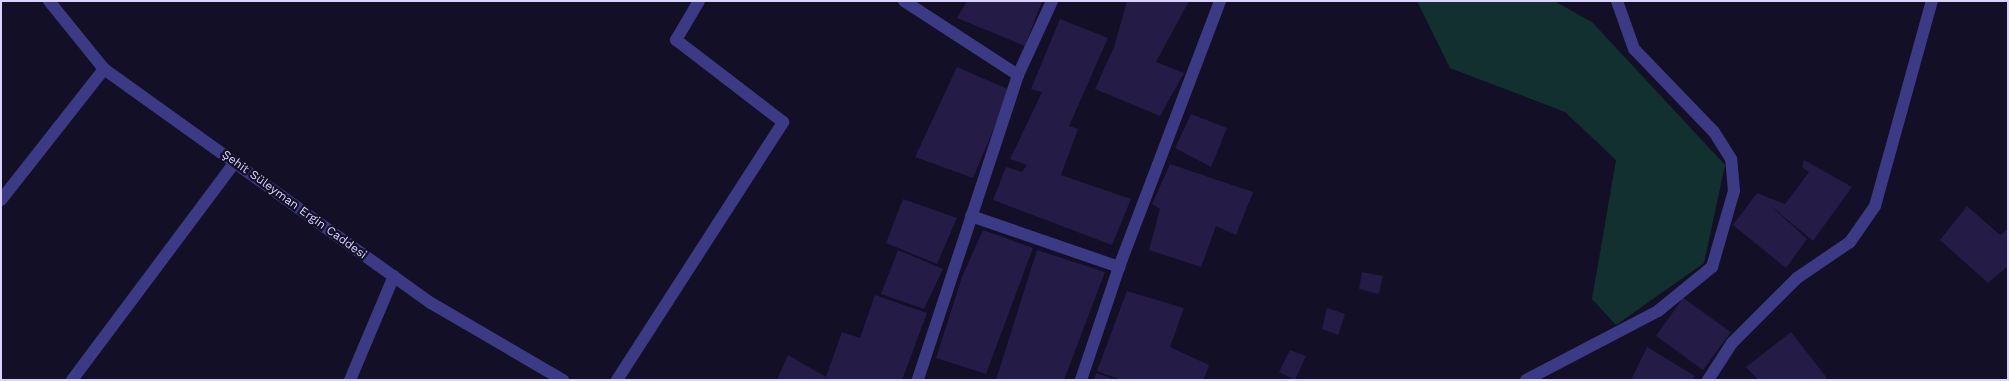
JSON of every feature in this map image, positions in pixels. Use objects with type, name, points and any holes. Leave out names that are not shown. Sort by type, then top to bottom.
[{"type":"street","name":"Şehit Süleyman Ergin Caddesi","points":[[48,1],[104,69],[430,303],[563,380]]},
{"type":"street","points":[[617,380],[783,122],[676,40],[699,1]]},
{"type":"street","points":[[904,1],[1018,76]]},
{"type":"street","points":[[918,380],[1018,76],[1052,1]]},
{"type":"street","points":[[1081,380],[1119,267],[1220,1]]},
{"type":"street","points":[[1526,380],[1658,311],[1712,267],[1734,191],[1731,159],[1714,132],[1634,49],[1617,1]]},
{"type":"street","points":[[1708,380],[1732,344],[1798,278],[1850,242],[1875,206],[1932,1]]},
{"type":"street","points":[[1,200],[104,69]]},
{"type":"street","points":[[72,380],[235,162]]},
{"type":"street","points":[[971,216],[1119,267]]},
{"type":"street","points":[[350,380],[394,276]]},
{"type":"green space","points":[[1417,1],[1554,1],[1592,22],[1725,165],[1704,263],[1616,325],[1592,299],[1616,160],[1565,112],[1450,68]]},
{"type":"building","points":[[967,1],[1042,1],[1025,46],[957,18]]},
{"type":"building","points":[[1127,1],[1189,1],[1156,62],[1184,73],[1160,116],[1095,89],[1114,47]]},
{"type":"building","points":[[1060,19],[1108,38],[1069,126],[1078,129],[1061,175],[1131,199],[1112,245],[993,200],[1006,167],[1022,172],[1027,165],[1010,159],[1042,92],[1031,89]]},
{"type":"building","points":[[957,67],[1010,90],[973,178],[915,157]]},
{"type":"building","points":[[1191,114],[1227,128],[1211,167],[1175,148]]},
{"type":"building","points":[[1804,160],[1852,187],[1813,241],[1770,205],[1807,239],[1786,268],[1733,225],[1757,193],[1785,204],[1809,172],[1802,167]]},
{"type":"building","points":[[1170,164],[1253,192],[1236,235],[1216,226],[1201,267],[1149,250],[1160,209],[1152,204]]},
{"type":"building","points":[[903,199],[957,218],[937,264],[886,243]]},
{"type":"building","points":[[1967,206],[2000,235],[2008,229],[2008,266],[1988,283],[1940,240]]},
{"type":"building","points":[[983,230],[1033,248],[986,374],[936,358],[962,277]]},
{"type":"building","points":[[898,250],[943,269],[924,309],[881,294]]},
{"type":"building","points":[[1037,250],[1105,272],[1064,380],[996,380]]},
{"type":"building","points":[[1362,272],[1383,276],[1379,294],[1359,289]]},
{"type":"building","points":[[1127,291],[1184,308],[1170,347],[1209,365],[1204,380],[1121,380],[1097,371]]},
{"type":"building","points":[[875,295],[927,313],[902,380],[777,380],[788,355],[826,377],[842,332],[860,338]]},
{"type":"building","points":[[1683,298],[1731,332],[1703,370],[1656,336]]},
{"type":"building","points":[[1327,308],[1345,314],[1338,335],[1322,329]]},
{"type":"building","points":[[1791,332],[1827,378],[1824,380],[1758,380],[1746,367]]},
{"type":"building","points":[[1647,347],[1695,376],[1692,380],[1631,380]]},
{"type":"building","points":[[1290,350],[1306,356],[1295,380],[1279,372]]},
{"type":"building","points":[[1096,373],[1114,379],[1114,380],[1094,380]]}]
